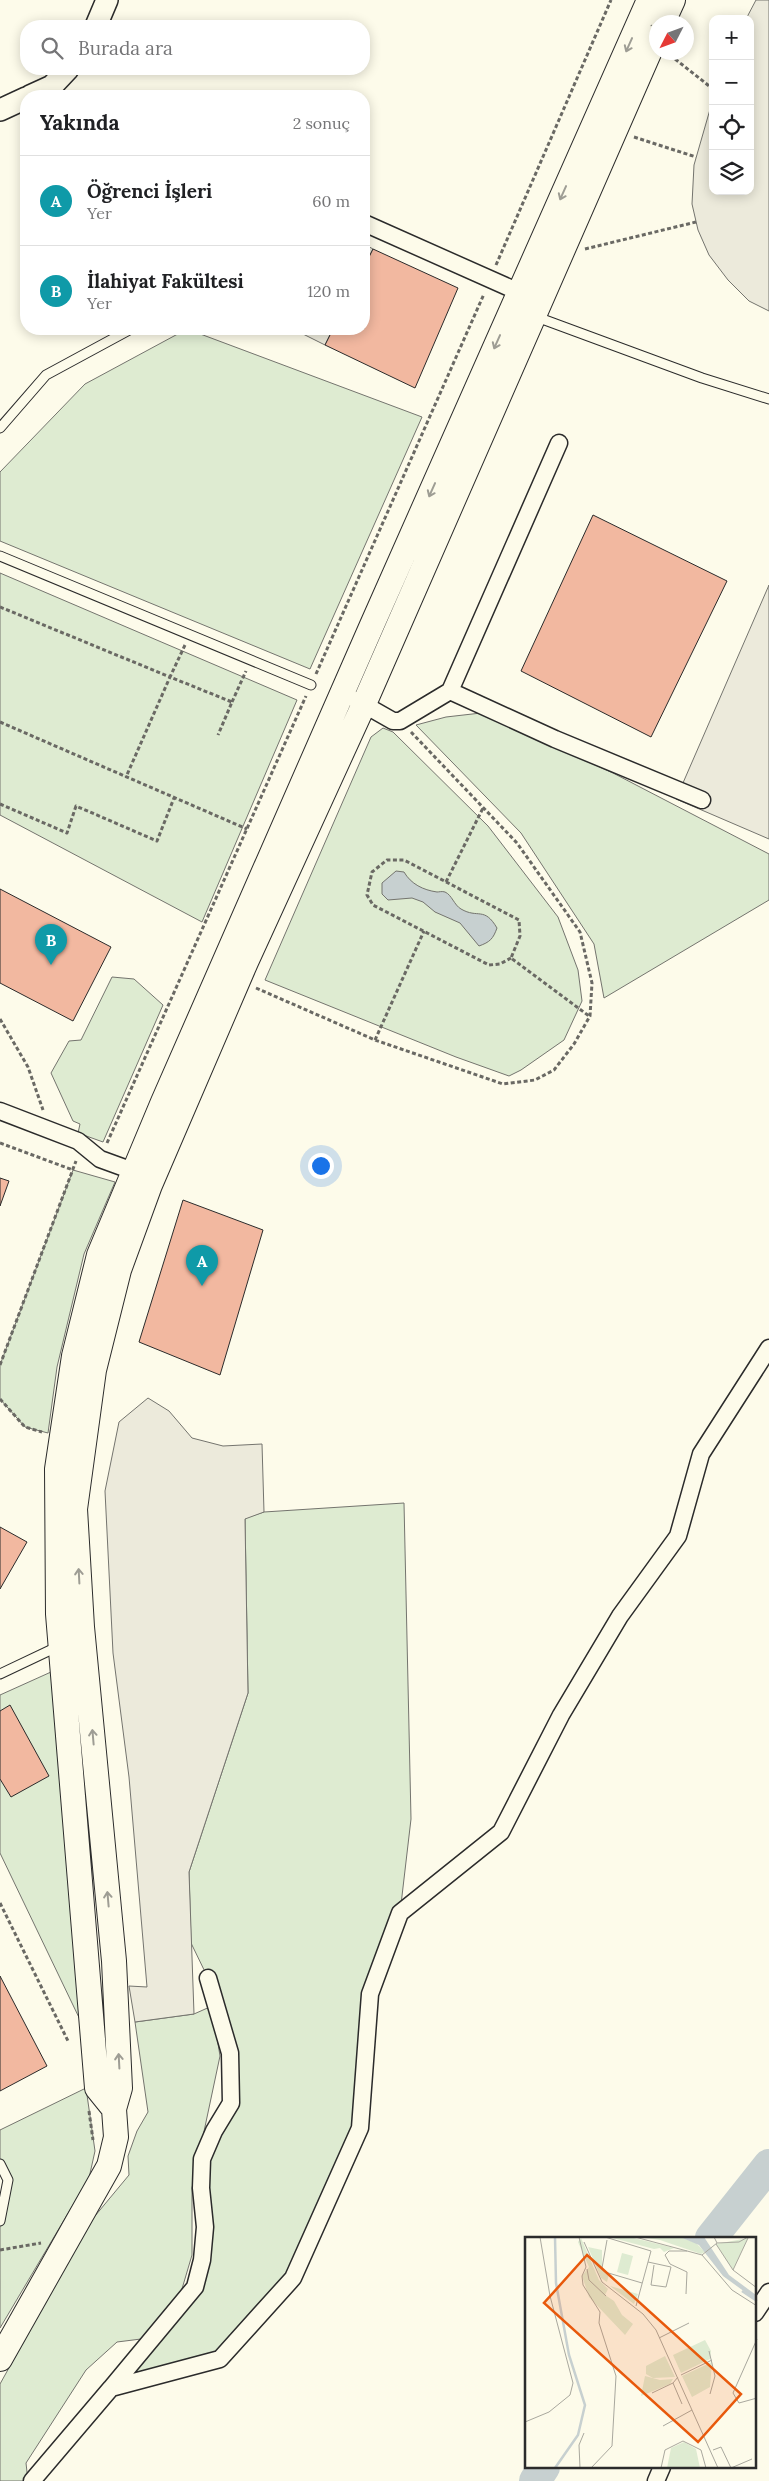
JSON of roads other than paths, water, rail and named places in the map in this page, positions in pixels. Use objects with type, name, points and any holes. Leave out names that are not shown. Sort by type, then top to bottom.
[{"type":"main road","points":[[0,2359],[109,2166],[116,2137],[114,2109],[120,2088],[114,1961],[82,1627],[75,1509],[94,1370],[144,1174],[342,694],[649,0]]},
{"type":"main road","points":[[666,15],[673,0]]},
{"type":"main road","points":[[114,2109],[97,2088],[58,1614],[57,1469],[74,1356],[99,1255],[144,1174],[246,962],[364,704],[649,53]]},
{"type":"street","points":[[99,20],[107,0]]},
{"type":"street","points":[[43,90],[52,86],[62,75]]},
{"type":"street","points":[[0,110],[20,101]]},
{"type":"street","points":[[370,226],[519,292]]},
{"type":"street","points":[[342,694],[393,721],[400,721],[450,690],[559,443]]},
{"type":"street","points":[[450,690],[555,739],[702,800]]},
{"type":"street","points":[[0,1110],[50,1129],[82,1144],[100,1159],[144,1174]]},
{"type":"street","points":[[111,2388],[220,2359],[293,2278],[360,2128],[370,1994],[400,1913],[502,1832],[561,1715],[615,1624],[678,1536],[701,1454],[769,1348]]},
{"type":"street","points":[[32,2481],[195,2287],[202,2260],[205,2227],[201,2188],[202,2158],[214,2131],[231,2103],[230,2053],[208,1978]]},
{"type":"street","points":[[756,2312],[769,2292]]},
{"type":"street","points":[[656,2481],[662,2468]]},
{"type":"lane","points":[[534,316],[702,378],[769,399]]},
{"type":"lane","points":[[0,428],[46,375],[120,335]]},
{"type":"lane","points":[[0,556],[311,684]]},
{"type":"lane","points":[[0,1674],[61,1645]]},
{"type":"lane","points":[[0,2164],[8,2180],[0,2220]]},
{"type":"waterway","points":[[712,2237],[769,2165]]},
{"type":"waterway","points":[[535,2481],[543,2468]]},
{"type":"place","name":"İlahiyat Fakültesi","points":[[51,965]]},
{"type":"place","name":"Öğrenci İşleri","points":[[202,1286]]}]
